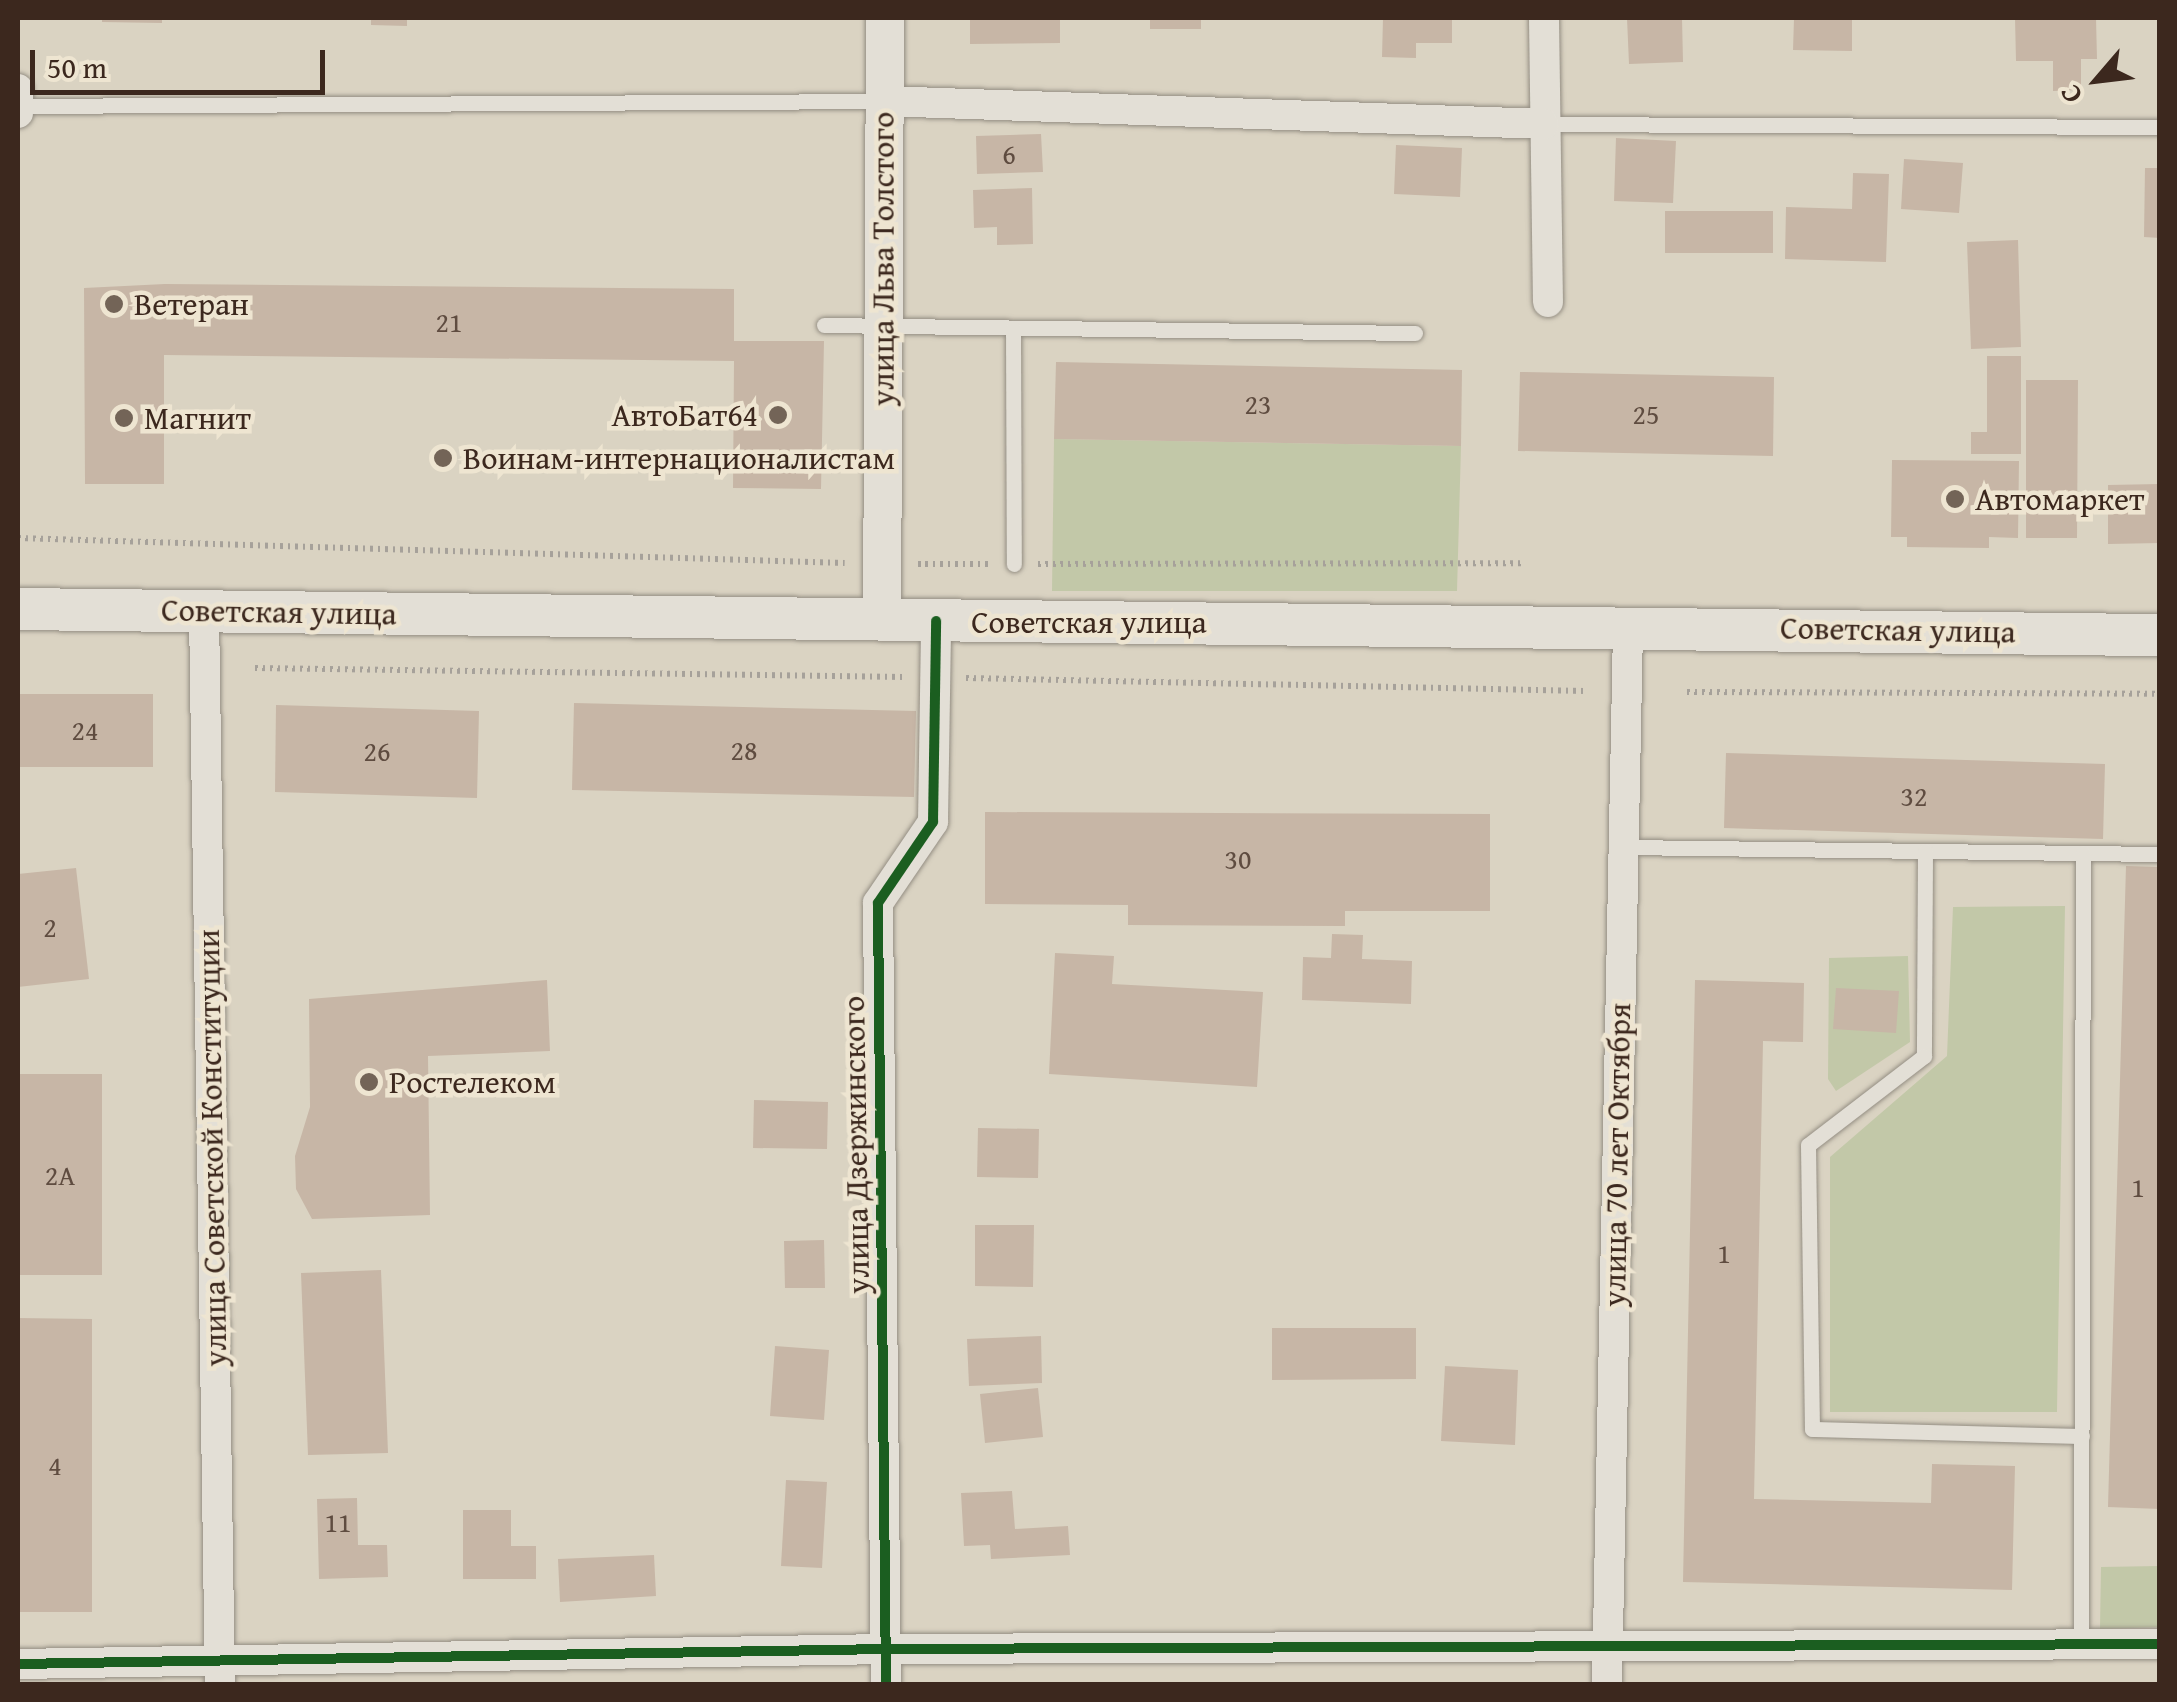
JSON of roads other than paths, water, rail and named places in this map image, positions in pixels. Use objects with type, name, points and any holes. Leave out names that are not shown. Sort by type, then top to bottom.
[{"type":"main road","name":"Советская улица","points":[[18,609],[2160,635]]},
{"type":"street","name":"улица Льва Толстого","points":[[882,621],[885,18]]},
{"type":"street","points":[[1544,18],[1548,302]]},
{"type":"street","points":[[18,89],[18,109]]},
{"type":"street","points":[[883,101],[1544,124]]},
{"type":"street","name":"улица Советской Конституции","points":[[204,611],[220,1672]]},
{"type":"street","name":"улица Дзержинского","points":[[886,1684],[878,904],[933,822],[936,621]]},
{"type":"street","name":"улица 70 лет Октября","points":[[1606,1684],[1628,626]]},
{"type":"street","points":[[18,1664],[220,1672],[886,1649],[1606,1643],[2160,1644]]},
{"type":"lane","points":[[18,109],[883,101]]},
{"type":"lane","points":[[1544,124],[2160,127]]},
{"type":"lane","points":[[824,325],[1414,333]]},
{"type":"lane","points":[[1013,328],[1014,564]]},
{"type":"lane","points":[[1623,847],[2160,854]]},
{"type":"lane","points":[[1925,851],[1924,1056],[1808,1145],[1812,1430],[2082,1436]]},
{"type":"lane","points":[[2081,1644],[2083,853]]},
{"type":"place","name":"Ветеран","points":[[114,304]]},
{"type":"place","name":"АвтоБат64","points":[[778,415]]},
{"type":"place","name":"Магнит","points":[[124,418]]},
{"type":"place","name":"Воинам-интернационалистам","points":[[443,458]]},
{"type":"place","name":"Автомаркет","points":[[1955,499]]},
{"type":"place","name":"Ростелеком","points":[[369,1082]]}]
